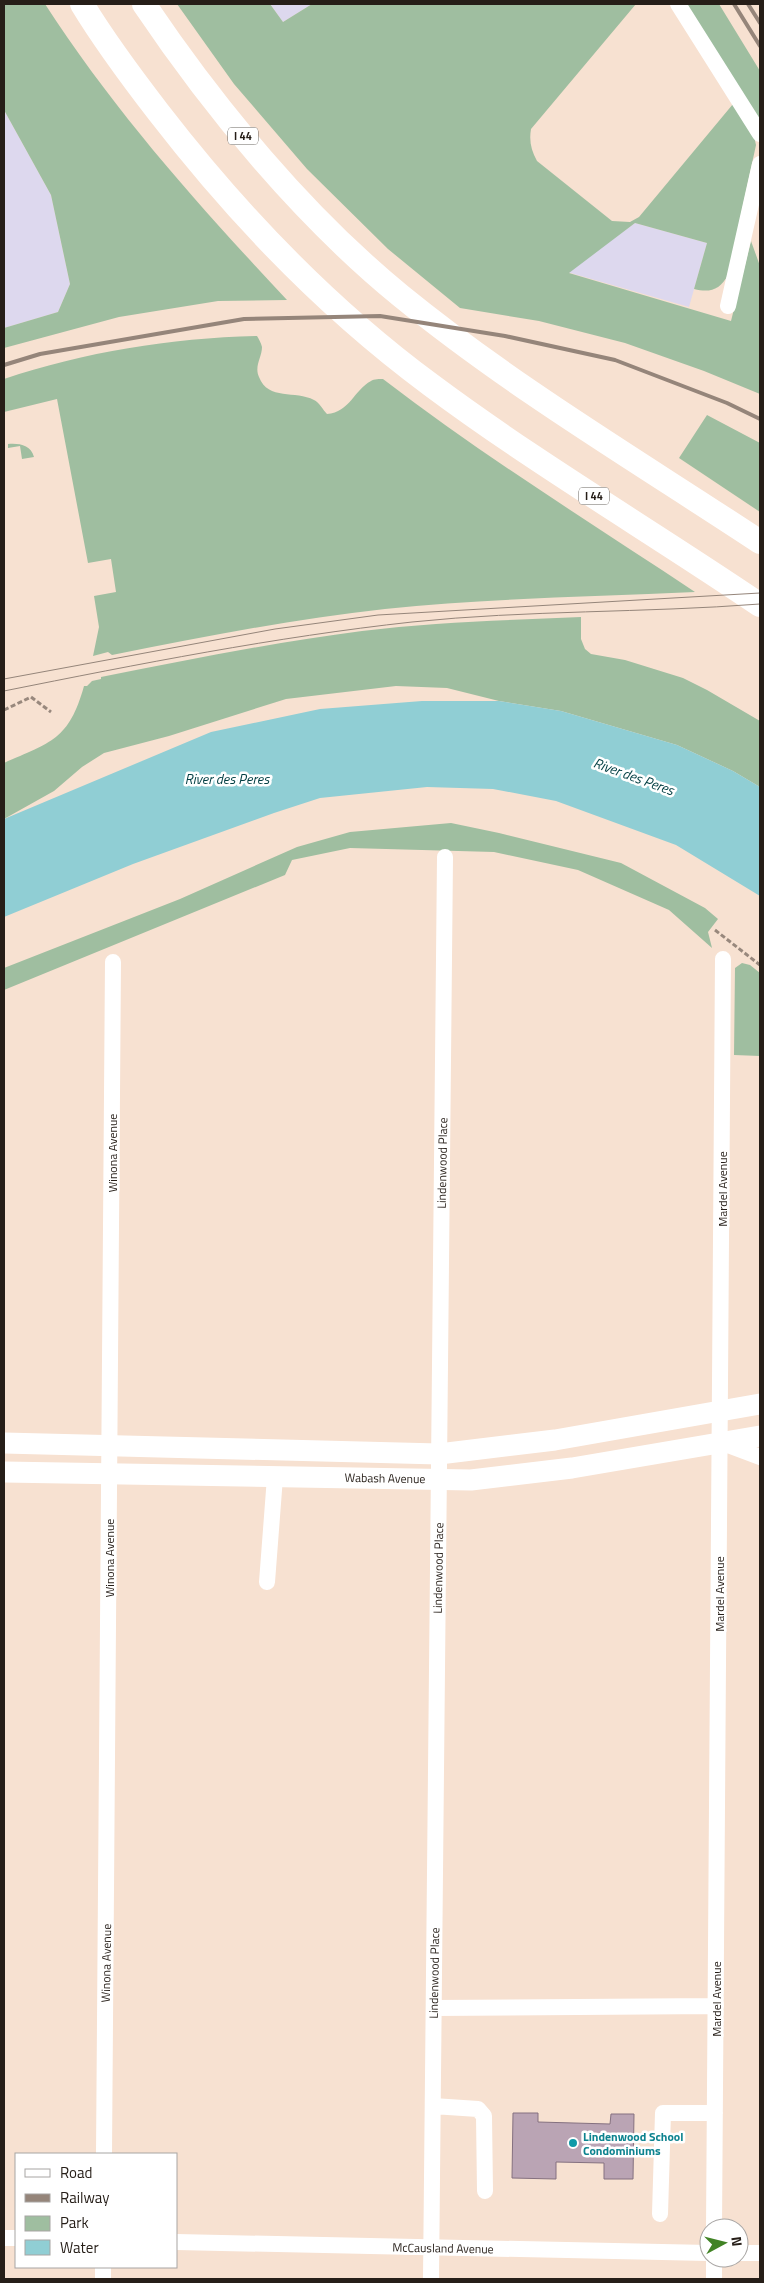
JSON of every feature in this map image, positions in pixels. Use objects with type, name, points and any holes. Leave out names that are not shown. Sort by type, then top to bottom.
[{"type":"highway","name":"I 44","points":[[82,4],[138,86],[193,157],[280,253],[364,330],[430,384],[509,441],[760,605]]},
{"type":"highway","name":"I 44","points":[[144,4],[173,48],[228,119],[286,186],[357,257],[420,311],[532,394],[760,542]]},
{"type":"main road","name":"Wabash Avenue","points":[[4,1443],[110,1444],[439,1454],[555,1440],[760,1404]]},
{"type":"main road","name":"Wabash Avenue","points":[[4,1472],[471,1480],[572,1468],[760,1436]]},
{"type":"street","points":[[678,4],[760,134]]},
{"type":"street","points":[[728,306],[760,164]]},
{"type":"street","name":"Lindenwood Place","points":[[431,2279],[445,857]]},
{"type":"street","name":"Mardel Avenue","points":[[714,2218],[724,959]]},
{"type":"street","name":"Winona Avenue","points":[[104,2153],[113,962]]},
{"type":"street","points":[[720,1442],[760,1457]]},
{"type":"street","points":[[267,1582],[275,1477]]},
{"type":"street","points":[[434,2008],[716,2006]]},
{"type":"street","points":[[433,2106],[478,2109],[484,2116],[485,2192]]},
{"type":"street","points":[[660,2214],[663,2113],[715,2113]]},
{"type":"street","name":"McCausland Avenue","points":[[178,2242],[699,2252]]},
{"type":"path","points":[[4,710],[31,698],[50,712]]},
{"type":"path","points":[[715,930],[760,965]]},
{"type":"shaded area","points":[[270,4],[312,4],[283,22]]},
{"type":"shaded area","points":[[4,110],[51,195],[70,284],[58,312],[4,328]]},
{"type":"shaded area","points":[[635,223],[707,243],[689,307],[567,272]]},
{"type":"green space","points":[[4,4],[45,4],[100,83],[159,157],[190,194],[287,300],[218,301],[119,317],[4,348],[4,328],[58,312],[70,284],[51,195],[4,110]]},
{"type":"green space","points":[[177,4],[270,4],[283,22],[312,4],[636,4],[531,129],[530,141],[532,149],[537,161],[612,221],[630,222],[639,217],[733,104],[753,132],[756,145],[728,275],[722,284],[714,289],[705,291],[694,289],[707,243],[635,223],[569,273],[731,321],[751,241],[760,266],[760,394],[704,371],[625,343],[539,321],[460,308],[388,249],[307,169],[234,84]]},
{"type":"green space","points":[[686,4],[719,4],[760,71],[760,123]]},
{"type":"green space","points":[[257,336],[262,347],[258,373],[263,384],[269,389],[314,400],[327,414],[347,405],[371,381],[383,379],[498,462],[695,592],[501,600],[385,609],[282,623],[112,655],[108,652],[93,656],[99,627],[94,596],[116,592],[111,559],[88,563],[57,399],[4,412],[4,379],[66,361],[129,348],[225,337]]},
{"type":"green space","points":[[707,415],[760,443],[760,512],[679,458]]},
{"type":"green space","points":[[8,444],[27,447],[34,457],[22,459],[20,446],[8,448]]},
{"type":"green space","points":[[581,617],[581,639],[585,649],[591,654],[625,660],[683,678],[760,721],[760,787],[733,771],[677,745],[561,711],[499,701],[447,688],[396,686],[286,699],[169,736],[104,753],[82,767],[54,791],[4,819],[4,763],[46,744],[56,737],[72,718],[84,686],[87,686],[92,681],[101,679],[101,677],[329,635],[444,623]]},
{"type":"green space","points":[[451,823],[621,863],[705,908],[718,919],[708,932],[712,948],[669,910],[578,870],[494,852],[350,848],[292,860],[285,875],[4,990],[4,968],[180,899],[297,847],[350,832]]},
{"type":"green space","points":[[742,963],[750,965],[760,973],[760,1056],[734,1055],[735,968]]},
{"type":"water","name":"River des Peres","points":[[422,701],[499,701],[561,711],[677,745],[733,771],[760,787],[760,896],[676,845],[556,801],[493,789],[427,787],[320,798],[133,864],[4,917],[4,819],[211,732],[320,709]]},
{"type":"building","name":"Lindenwood School Condominiums","points":[[513,2113],[538,2113],[538,2122],[610,2124],[611,2114],[634,2114],[633,2179],[604,2179],[604,2163],[556,2162],[556,2179],[512,2178]]},
{"type":"tram line","points":[[4,679],[275,629],[378,615],[760,593]]},
{"type":"tram line","points":[[4,691],[258,643],[412,622],[499,615],[760,604]]},
{"type":"railway","points":[[734,4],[760,46]]},
{"type":"railway","points":[[748,4],[760,23]]},
{"type":"railway","points":[[4,365],[40,354],[244,319],[380,316],[505,336],[615,360],[727,403],[760,419]]},
{"type":"place","name":"Lindenwood School Condominiums","points":[[573,2143]]}]
